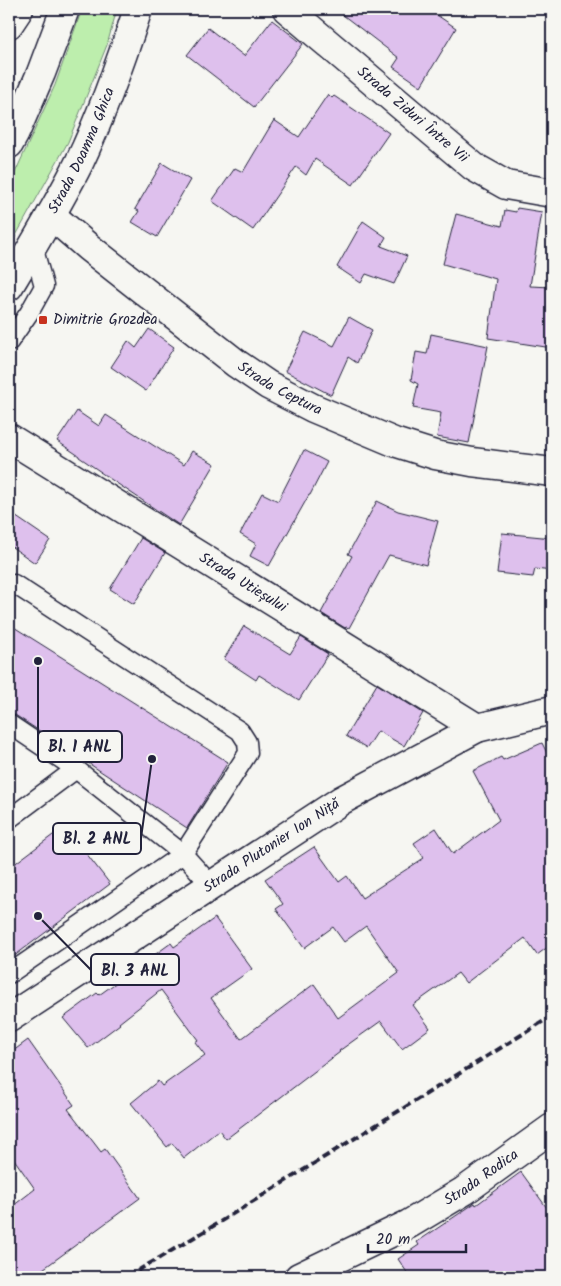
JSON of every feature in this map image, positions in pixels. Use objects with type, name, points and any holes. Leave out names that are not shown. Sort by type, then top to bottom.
[{"type":"street","points":[[9,24],[19,9]]},
{"type":"street","points":[[9,144],[41,73],[65,9]]},
{"type":"street","name":"Strada Doamna Ghica","points":[[9,286],[79,163],[99,118],[126,47],[138,9]]},
{"type":"street","name":"Strada Ziduri Între Vii","points":[[288,9],[474,167],[506,185],[552,193]]},
{"type":"street","name":"Strada Ceptura","points":[[51,215],[88,247],[237,364],[268,385],[313,408],[394,442],[435,455],[472,462],[552,472]]},
{"type":"street","name":"Strada Utieșului","points":[[9,438],[477,728]]},
{"type":"street","name":"Strada Plutonier Ion Niță","points":[[9,1018],[342,800],[477,728],[552,710]]},
{"type":"street","name":"Strada Rodica","points":[[299,1277],[409,1224],[464,1191],[552,1128]]},
{"type":"lane","points":[[9,342],[29,313],[44,286],[33,246]]},
{"type":"lane","points":[[9,974],[182,854],[248,753],[248,742],[240,732],[14,584]]},
{"type":"lane","points":[[9,724],[76,769],[182,854],[211,885]]},
{"type":"lane","points":[[9,819],[76,769]]},
{"type":"green space","points":[[82,9],[117,9],[107,45],[68,142],[9,248],[9,186],[55,85]]},
{"type":"building","points":[[335,9],[428,9],[456,28],[421,86],[393,67],[399,58]]},
{"type":"building","points":[[272,20],[303,44],[254,107],[187,55],[208,28],[244,56]]},
{"type":"building","points":[[328,94],[332,98],[334,96],[389,133],[353,185],[315,159],[306,175],[296,167],[253,230],[212,201],[235,168],[243,172],[274,120],[299,137]]},
{"type":"building","points":[[162,163],[190,180],[157,237],[132,222],[139,211],[135,209]]},
{"type":"building","points":[[517,208],[542,212],[530,286],[552,287],[552,348],[488,338],[496,279],[443,264],[456,214],[502,226],[505,210],[516,212]]},
{"type":"building","points":[[363,221],[386,237],[381,246],[407,256],[394,284],[366,274],[361,283],[337,267]]},
{"type":"building","points":[[349,317],[372,330],[357,363],[348,357],[331,395],[285,371],[305,332],[334,346]]},
{"type":"building","points":[[149,329],[174,347],[146,391],[111,367],[128,341],[136,348]]},
{"type":"building","points":[[431,334],[488,346],[469,443],[437,437],[441,413],[413,408],[418,384],[411,380],[416,352],[427,354]]},
{"type":"building","points":[[77,411],[99,426],[106,415],[184,465],[192,451],[215,464],[179,525],[57,441]]},
{"type":"building","points":[[304,450],[327,462],[269,566],[250,556],[256,544],[240,534],[262,493],[278,501]]},
{"type":"building","points":[[377,501],[398,511],[438,521],[426,565],[389,555],[349,628],[345,628],[321,613],[352,556],[348,554]]},
{"type":"building","points":[[9,512],[50,540],[35,563],[9,545]]},
{"type":"building","points":[[502,533],[552,538],[552,571],[535,569],[533,577],[497,573]]},
{"type":"building","points":[[141,538],[165,553],[134,604],[110,589]]},
{"type":"building","points":[[9,624],[228,762],[187,828],[15,715],[9,714]]},
{"type":"building","points":[[244,626],[290,654],[301,637],[328,654],[299,700],[259,675],[256,680],[224,659]]},
{"type":"building","points":[[377,684],[423,713],[404,746],[378,731],[367,748],[346,736]]},
{"type":"building","points":[[542,743],[552,763],[552,944],[537,955],[525,938],[466,983],[458,973],[413,1005],[430,1028],[402,1049],[381,1021],[339,1051],[226,1139],[219,1130],[184,1158],[172,1143],[167,1147],[131,1103],[158,1081],[162,1086],[205,1055],[195,1042],[198,1040],[161,990],[88,1048],[63,1018],[97,993],[99,995],[171,943],[174,947],[215,918],[252,969],[211,998],[241,1039],[314,984],[338,1018],[399,973],[366,926],[344,942],[333,927],[304,948],[276,909],[283,904],[265,879],[314,847],[339,882],[347,876],[362,898],[424,858],[414,843],[436,828],[453,854],[499,820],[473,771],[501,757],[503,760]]},
{"type":"building","points":[[65,826],[110,884],[9,960],[9,868]]},
{"type":"building","points":[[28,1040],[74,1105],[68,1109],[101,1152],[105,1149],[140,1198],[32,1277],[9,1277],[9,1209],[35,1189],[9,1152],[9,1054]]},
{"type":"building","points":[[521,1172],[552,1215],[552,1277],[410,1277],[398,1259],[419,1245],[417,1242],[475,1203],[476,1205]]},
{"type":"railway","points":[[127,1277],[210,1228],[552,1016]]},
{"type":"place","name":"Dimitrie Grozdea","points":[[43,320]]},
{"type":"place","name":"Bl. 1 ANL","points":[[38,661]]},
{"type":"place","name":"Bl. 2 ANL","points":[[152,759]]},
{"type":"place","name":"Bl. 3 ANL","points":[[38,916]]}]
